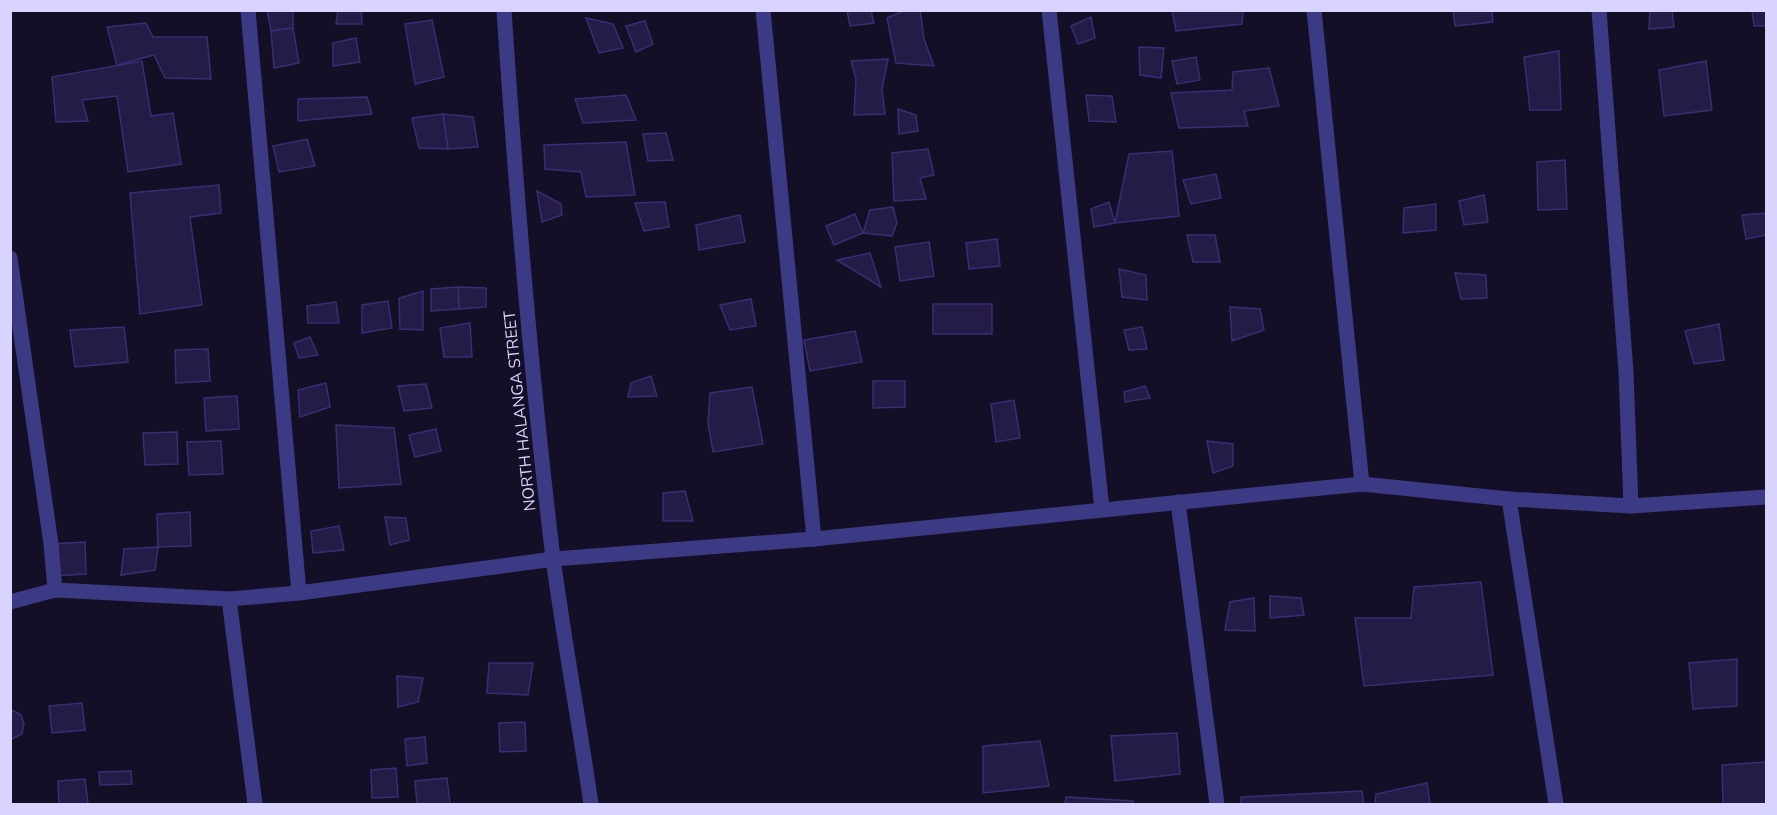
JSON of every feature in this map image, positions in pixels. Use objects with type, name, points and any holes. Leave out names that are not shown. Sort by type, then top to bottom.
[{"type":"street","points":[[248,10],[299,593]]},
{"type":"street","name":"NORTH HALANGA STREET","points":[[504,10],[518,219],[554,560],[591,804]]},
{"type":"street","points":[[763,10],[814,539]]},
{"type":"street","points":[[1049,10],[1102,508]]},
{"type":"street","points":[[1314,10],[1362,484]]},
{"type":"street","points":[[1599,10],[1626,372],[1631,507]]},
{"type":"street","points":[[10,258],[51,544],[55,591]]},
{"type":"street","points":[[10,602],[55,591],[229,599],[299,593],[554,560],[814,539],[1102,508],[1362,484],[1509,499],[1631,507],[1767,497]]},
{"type":"street","points":[[1509,499],[1556,804]]},
{"type":"street","points":[[1178,502],[1217,804]]},
{"type":"street","points":[[229,599],[255,804]]},
{"type":"building","points":[[267,10],[293,10],[293,28],[271,31]]},
{"type":"building","points":[[338,10],[361,10],[362,24],[336,24]]},
{"type":"building","points":[[847,10],[871,10],[874,23],[850,26]]},
{"type":"building","points":[[906,10],[920,10],[924,39],[934,66],[896,63],[887,18]]},
{"type":"building","points":[[1172,10],[1243,10],[1242,24],[1176,31]]},
{"type":"building","points":[[1453,10],[1492,10],[1493,22],[1455,26]]},
{"type":"building","points":[[1672,10],[1674,27],[1649,29],[1650,12]]},
{"type":"building","points":[[1752,10],[1766,10],[1766,26],[1754,26]]},
{"type":"building","points":[[1091,17],[1095,38],[1078,44],[1071,26]]},
{"type":"building","points":[[586,18],[613,24],[623,48],[599,53]]},
{"type":"building","points":[[432,20],[444,77],[415,84],[405,24]]},
{"type":"building","points":[[645,21],[653,44],[636,52],[626,26]]},
{"type":"building","points":[[146,23],[153,37],[207,37],[211,79],[165,78],[154,55],[117,65],[107,27]]},
{"type":"building","points":[[293,28],[299,63],[274,68],[271,31]]},
{"type":"building","points":[[356,38],[360,62],[333,66],[333,43]]},
{"type":"building","points":[[1139,47],[1164,48],[1161,78],[1140,75]]},
{"type":"building","points":[[1559,51],[1561,110],[1530,110],[1524,57]]},
{"type":"building","points":[[1196,57],[1200,80],[1177,84],[1172,61]]},
{"type":"building","points":[[888,59],[882,89],[885,114],[854,115],[856,79],[851,61]]},
{"type":"building","points":[[142,61],[151,116],[173,113],[181,164],[128,172],[117,96],[82,100],[88,121],[56,122],[52,77]]},
{"type":"building","points":[[1706,61],[1712,110],[1664,116],[1659,70]]},
{"type":"building","points":[[1269,68],[1279,106],[1244,111],[1248,126],[1179,128],[1171,93],[1232,90],[1233,72]]},
{"type":"building","points":[[626,95],[636,120],[583,123],[575,99]]},
{"type":"building","points":[[1086,95],[1112,96],[1116,122],[1089,121]]},
{"type":"building","points":[[367,97],[372,114],[298,121],[298,99]]},
{"type":"building","points":[[898,109],[916,115],[918,131],[899,134]]},
{"type":"building","points":[[443,114],[473,117],[478,147],[448,149]]},
{"type":"building","points":[[443,114],[448,149],[419,148],[412,118]]},
{"type":"building","points":[[666,133],[673,160],[648,161],[643,134]]},
{"type":"building","points":[[307,139],[315,166],[279,172],[273,146]]},
{"type":"building","points":[[626,142],[635,195],[586,197],[581,172],[545,169],[544,145]]},
{"type":"building","points":[[928,149],[934,175],[920,178],[926,199],[894,201],[892,153]]},
{"type":"building","points":[[1172,151],[1179,216],[1115,223],[1129,154]]},
{"type":"building","points":[[1565,160],[1567,209],[1538,210],[1537,162]]},
{"type":"building","points":[[1216,174],[1221,198],[1191,204],[1183,180]]},
{"type":"building","points":[[219,185],[221,213],[190,217],[202,305],[140,314],[130,193]]},
{"type":"building","points":[[537,191],[561,204],[562,215],[542,222]]},
{"type":"building","points":[[1484,195],[1488,222],[1464,225],[1459,201]]},
{"type":"building","points":[[665,202],[669,227],[644,231],[635,203]]},
{"type":"building","points":[[1109,202],[1115,223],[1094,227],[1091,209]]},
{"type":"building","points":[[1436,204],[1436,230],[1403,233],[1404,208]]},
{"type":"building","points":[[893,207],[897,223],[892,236],[863,233],[870,210]]},
{"type":"building","points":[[1766,213],[1766,235],[1746,239],[1742,215]]},
{"type":"building","points":[[855,214],[863,233],[834,245],[826,226]]},
{"type":"building","points":[[740,215],[745,242],[699,250],[696,225]]},
{"type":"building","points":[[1187,235],[1215,235],[1220,262],[1193,262]]},
{"type":"building","points":[[997,239],[1000,266],[969,269],[966,243]]},
{"type":"building","points":[[929,242],[934,276],[900,281],[895,247]]},
{"type":"building","points":[[870,253],[881,287],[837,260]]},
{"type":"building","points":[[1119,269],[1146,275],[1147,300],[1122,297]]},
{"type":"building","points":[[1455,273],[1486,275],[1487,298],[1461,299]]},
{"type":"building","points":[[458,287],[486,288],[486,307],[459,309]]},
{"type":"building","points":[[458,287],[459,309],[431,311],[431,289]]},
{"type":"building","points":[[423,291],[423,330],[400,329],[399,298]]},
{"type":"building","points":[[751,299],[756,326],[730,330],[720,305]]},
{"type":"building","points":[[388,301],[392,328],[362,333],[362,305]]},
{"type":"building","points":[[336,302],[339,323],[308,323],[307,306]]},
{"type":"building","points":[[933,304],[992,304],[992,334],[933,334]]},
{"type":"building","points":[[1230,307],[1260,309],[1264,330],[1232,341]]},
{"type":"building","points":[[470,323],[472,357],[444,357],[440,328]]},
{"type":"building","points":[[1719,324],[1724,360],[1694,364],[1685,331]]},
{"type":"building","points":[[124,327],[128,362],[75,367],[70,330]]},
{"type":"building","points":[[1142,327],[1147,349],[1129,350],[1124,330]]},
{"type":"building","points":[[855,331],[862,362],[810,371],[804,340]]},
{"type":"building","points":[[310,337],[318,355],[299,358],[294,343]]},
{"type":"building","points":[[208,349],[210,381],[176,383],[175,350]]},
{"type":"building","points":[[651,376],[657,396],[628,397],[631,383]]},
{"type":"building","points":[[873,381],[905,381],[905,407],[873,408]]},
{"type":"building","points":[[326,383],[330,407],[300,417],[298,390]]},
{"type":"building","points":[[426,384],[432,408],[404,411],[398,386]]},
{"type":"building","points":[[1145,386],[1150,398],[1125,402],[1124,392]]},
{"type":"building","points":[[752,387],[763,444],[713,452],[708,423],[710,393]]},
{"type":"building","points":[[237,396],[239,429],[206,431],[204,398]]},
{"type":"building","points":[[1014,400],[1020,438],[996,442],[991,404]]},
{"type":"building","points":[[336,425],[394,428],[401,484],[339,488]]},
{"type":"building","points":[[436,429],[441,451],[415,457],[409,435]]},
{"type":"building","points":[[177,432],[178,464],[145,465],[143,433]]},
{"type":"building","points":[[221,441],[223,474],[189,475],[187,442]]},
{"type":"building","points":[[1207,441],[1233,444],[1233,466],[1213,473]]},
{"type":"building","points":[[685,491],[693,521],[663,521],[663,493]]},
{"type":"building","points":[[190,512],[191,546],[158,547],[157,514]]},
{"type":"building","points":[[385,517],[406,518],[409,540],[390,545]]},
{"type":"building","points":[[339,526],[344,550],[313,553],[311,531]]},
{"type":"building","points":[[85,542],[86,574],[52,576],[51,544]]},
{"type":"building","points":[[158,547],[155,570],[121,575],[124,549]]},
{"type":"building","points":[[1481,582],[1493,675],[1364,686],[1355,618],[1411,618],[1414,587]]},
{"type":"building","points":[[1270,596],[1301,598],[1304,615],[1270,618]]},
{"type":"building","points":[[1254,598],[1255,631],[1225,630],[1230,602]]},
{"type":"building","points":[[1737,659],[1737,706],[1693,709],[1689,663]]},
{"type":"building","points":[[489,663],[533,663],[528,695],[487,693]]},
{"type":"building","points":[[397,676],[423,678],[418,702],[398,707]]},
{"type":"building","points":[[82,703],[85,730],[52,733],[49,706]]},
{"type":"building","points":[[10,709],[21,715],[24,724],[22,734],[10,740]]},
{"type":"building","points":[[525,722],[526,751],[500,752],[499,723]]},
{"type":"building","points":[[1177,733],[1180,774],[1115,781],[1111,736]]},
{"type":"building","points":[[425,737],[427,763],[407,766],[405,739]]},
{"type":"building","points":[[1040,741],[1049,786],[983,793],[983,746]]},
{"type":"building","points":[[1766,762],[1766,804],[1723,804],[1722,765]]},
{"type":"building","points":[[396,768],[398,797],[372,798],[371,770]]},
{"type":"building","points":[[131,771],[132,784],[100,785],[99,772]]},
{"type":"building","points":[[447,778],[450,804],[417,804],[415,781]]},
{"type":"building","points":[[85,779],[88,804],[59,804],[58,781]]},
{"type":"building","points":[[1427,783],[1430,804],[1375,804],[1376,794]]},
{"type":"building","points":[[1362,791],[1364,804],[1241,804],[1241,797]]},
{"type":"building","points":[[1066,797],[1133,801],[1133,804],[1065,804]]}]
